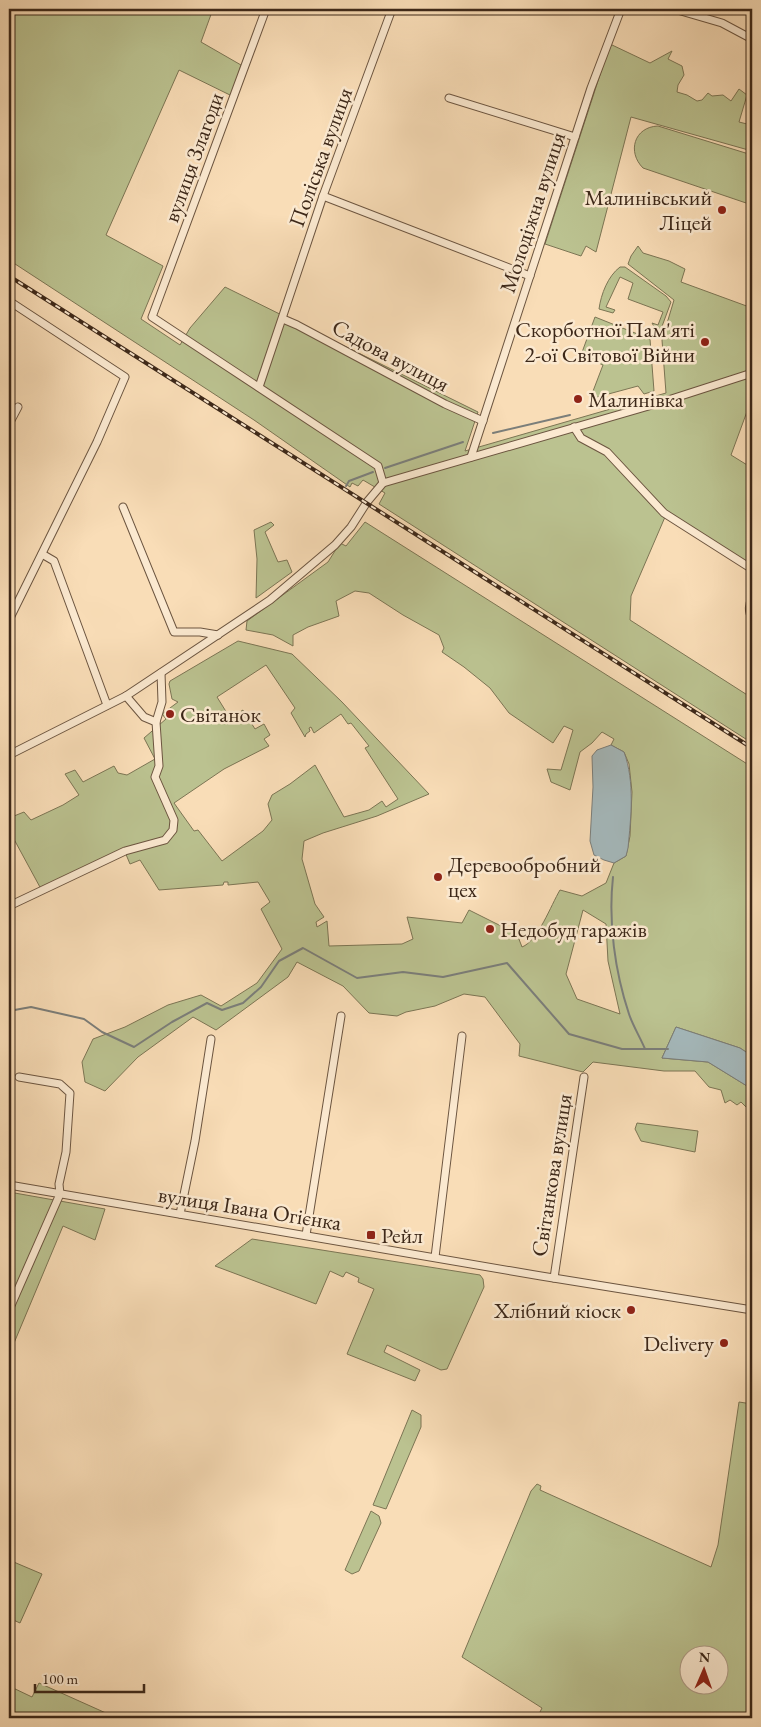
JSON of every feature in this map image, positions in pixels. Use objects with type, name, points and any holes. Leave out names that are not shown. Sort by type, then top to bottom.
[{"type":"street","name":"вулиця Злагоди","points":[[259,387],[152,317],[266,9]]},
{"type":"street","name":"Поліська вулиця","points":[[259,387],[323,196],[392,9]]},
{"type":"street","name":"Молодіжна вулиця","points":[[471,457],[591,88],[621,9]]},
{"type":"street","points":[[674,9],[722,23],[752,39]]},
{"type":"street","points":[[450,98],[575,137]]},
{"type":"street","points":[[323,196],[530,276]]},
{"type":"street","points":[[9,301],[125,377],[97,442],[9,620]]},
{"type":"street","name":"Садова вулиця","points":[[283,319],[444,404],[483,422]]},
{"type":"street","points":[[9,755],[126,696],[270,600],[335,545],[351,527],[367,502],[383,483],[752,373]]},
{"type":"street","points":[[259,387],[378,466],[383,483]]},
{"type":"street","points":[[9,424],[18,407]]},
{"type":"street","points":[[574,427],[581,438],[607,452],[664,513],[752,569]]},
{"type":"street","points":[[123,507],[174,632],[200,632],[218,635]]},
{"type":"street","points":[[42,554],[54,561],[107,704]]},
{"type":"street","points":[[752,598],[749,605],[752,618]]},
{"type":"street","points":[[9,906],[125,851],[165,840],[174,830],[174,820],[155,777],[159,766],[156,722],[162,702],[161,673]]},
{"type":"street","points":[[126,696],[144,717],[156,722]]},
{"type":"street","points":[[306,1235],[341,1016]]},
{"type":"street","points":[[435,1257],[462,1036]]},
{"type":"street","points":[[180,1214],[195,1141],[211,1039]]},
{"type":"street","name":"Світанкова вулиця","points":[[554,1278],[584,1077]]},
{"type":"street","points":[[9,1310],[60,1194],[59,1184],[66,1152],[70,1093],[60,1084],[19,1078]]},
{"type":"street","name":"вулиця Івана Огієнка","points":[[9,1186],[752,1310]]},
{"type":"green space","points":[[9,9],[213,9],[201,42],[241,65],[232,96],[179,70],[106,235],[163,266],[141,319],[180,345],[190,328],[225,287],[478,412],[465,451],[666,393],[662,340],[674,300],[628,264],[638,246],[643,253],[669,261],[685,269],[681,282],[752,308],[752,398],[731,455],[752,468],[752,569],[665,517],[631,596],[630,620],[752,698],[752,743],[379,504],[385,493],[363,480],[358,486],[352,483],[350,487],[254,420],[9,260]]},
{"type":"green space","points":[[610,44],[650,63],[672,51],[668,59],[682,66],[684,75],[678,85],[677,92],[697,101],[702,100],[708,93],[712,96],[723,95],[731,101],[739,89],[747,95],[739,122],[747,124],[752,116],[752,151],[631,117],[596,252],[586,246],[581,256],[545,244]]},
{"type":"green space","points":[[658,126],[752,155],[752,205],[643,168],[635,155],[636,141],[643,131],[650,127]]},
{"type":"green space","points":[[620,267],[625,267],[666,296],[671,302],[661,329],[656,330],[652,323],[658,325],[663,312],[628,299],[633,283],[620,277],[606,307],[615,310],[613,313],[599,309],[601,297],[606,286],[612,275]]},
{"type":"green space","points":[[595,317],[650,339],[654,391],[644,394],[638,386],[590,399],[603,365],[581,355]]},
{"type":"green space","points":[[271,522],[274,525],[265,532],[278,562],[287,560],[292,572],[256,598],[257,559],[254,530]]},
{"type":"green space","points":[[365,522],[752,767],[752,1056],[740,1048],[676,1027],[662,1058],[708,1062],[747,1086],[752,1092],[752,1113],[741,1102],[737,1105],[730,1100],[725,1103],[721,1090],[709,1087],[695,1071],[664,1071],[593,1062],[583,1072],[519,1056],[520,1044],[485,997],[464,994],[435,1006],[406,1012],[397,1016],[369,1013],[343,986],[297,962],[288,977],[216,1030],[193,1017],[138,1057],[105,1091],[85,1082],[82,1062],[93,1039],[125,1027],[168,1005],[201,995],[221,1006],[257,983],[282,949],[261,909],[270,902],[258,882],[228,885],[228,882],[224,882],[223,885],[159,890],[140,860],[130,864],[125,852],[41,889],[9,830],[9,818],[24,812],[31,820],[79,795],[65,774],[75,770],[83,782],[114,766],[118,773],[127,775],[155,759],[144,738],[166,719],[162,714],[178,702],[172,699],[170,681],[238,641],[292,654],[342,702],[429,794],[377,816],[304,841],[302,859],[315,904],[324,917],[316,922],[317,927],[327,921],[329,946],[402,944],[413,939],[407,917],[462,923],[469,910],[517,934],[522,947],[539,930],[560,890],[582,896],[606,883],[614,863],[626,856],[630,836],[632,792],[629,764],[624,752],[611,745],[614,739],[602,732],[580,752],[570,790],[551,782],[547,769],[561,770],[573,730],[564,726],[553,743],[509,713],[490,688],[442,652],[444,648],[439,635],[369,593],[355,591],[336,601],[339,616],[308,627],[293,635],[293,646],[273,635],[246,630],[247,621],[328,562],[340,543],[346,546]],"holes":[[[266,665],[295,708],[291,713],[305,737],[310,731],[309,728],[311,727],[314,733],[341,714],[348,724],[351,723],[369,746],[365,748],[398,799],[386,807],[382,801],[369,810],[344,817],[315,765],[272,795],[268,804],[272,820],[263,831],[222,861],[198,830],[194,831],[174,803],[224,769],[269,746],[264,739],[270,735],[264,724],[255,729],[243,710],[230,718],[217,697]],[[583,910],[606,924],[608,961],[620,1014],[577,999],[566,974]]]},
{"type":"green space","points":[[637,1123],[698,1131],[695,1152],[641,1141],[635,1129]]},
{"type":"green space","points":[[9,1192],[105,1209],[95,1240],[63,1226],[9,1355]]},
{"type":"green space","points":[[252,1239],[480,1275],[483,1279],[484,1287],[447,1369],[441,1370],[387,1345],[384,1352],[420,1370],[415,1381],[347,1354],[374,1289],[358,1282],[359,1278],[346,1272],[343,1277],[330,1271],[316,1304],[215,1266]]},
{"type":"green space","points":[[739,1402],[752,1404],[752,1718],[537,1718],[542,1708],[462,1657],[531,1491],[537,1484],[541,1486],[540,1490],[711,1567],[718,1545]]},
{"type":"green space","points":[[412,1410],[421,1415],[421,1427],[386,1509],[373,1505]]},
{"type":"green space","points":[[371,1511],[379,1516],[381,1523],[359,1571],[352,1574],[345,1570]]},
{"type":"green space","points":[[9,1560],[42,1574],[20,1623],[9,1618],[9,1610],[14,1595],[9,1593]]},
{"type":"green space","points":[[39,1683],[117,1718],[9,1718],[9,1686],[32,1697]]},
{"type":"shaded area","points":[[611,745],[624,752],[631,787],[628,848],[626,856],[614,863],[594,855],[590,841],[593,787],[592,756],[597,750]]},
{"type":"shaded area","points":[[676,1027],[740,1048],[752,1056],[752,1092],[747,1086],[708,1062],[662,1058]]},
{"type":"waterway","points":[[598,408],[633,399]]},
{"type":"waterway","points":[[493,433],[570,415]]},
{"type":"waterway","points":[[385,468],[463,442]]},
{"type":"waterway","points":[[346,486],[349,481],[373,472]]},
{"type":"waterway","points":[[613,877],[611,911],[616,964],[632,1023],[645,1049]]},
{"type":"waterway","points":[[9,1011],[31,1007],[84,1019],[102,1032],[134,1047],[172,1022],[207,1003],[222,1010],[243,1003],[261,987],[279,961],[303,948],[357,978],[403,972],[443,977],[507,963],[569,1034],[622,1049],[668,1049]]},
{"type":"railway","points":[[9,276],[752,748]]},
{"type":"place","name":"Малинівський Ліцей","points":[[722,210]]},
{"type":"place","name":"Скорботної Пам'яті 2-ої Світової Війни","points":[[705,342]]},
{"type":"place","name":"Малинівка","points":[[578,399]]},
{"type":"place","name":"Світанок","points":[[170,714]]},
{"type":"place","name":"Деревообробний цех","points":[[438,877]]},
{"type":"place","name":"Недобуд гаражів","points":[[490,929]]},
{"type":"place","name":"Рейл","points":[[371,1235]]},
{"type":"place","name":"Хлібний кіоск","points":[[631,1310]]},
{"type":"place","name":"Delivery","points":[[724,1343]]}]
